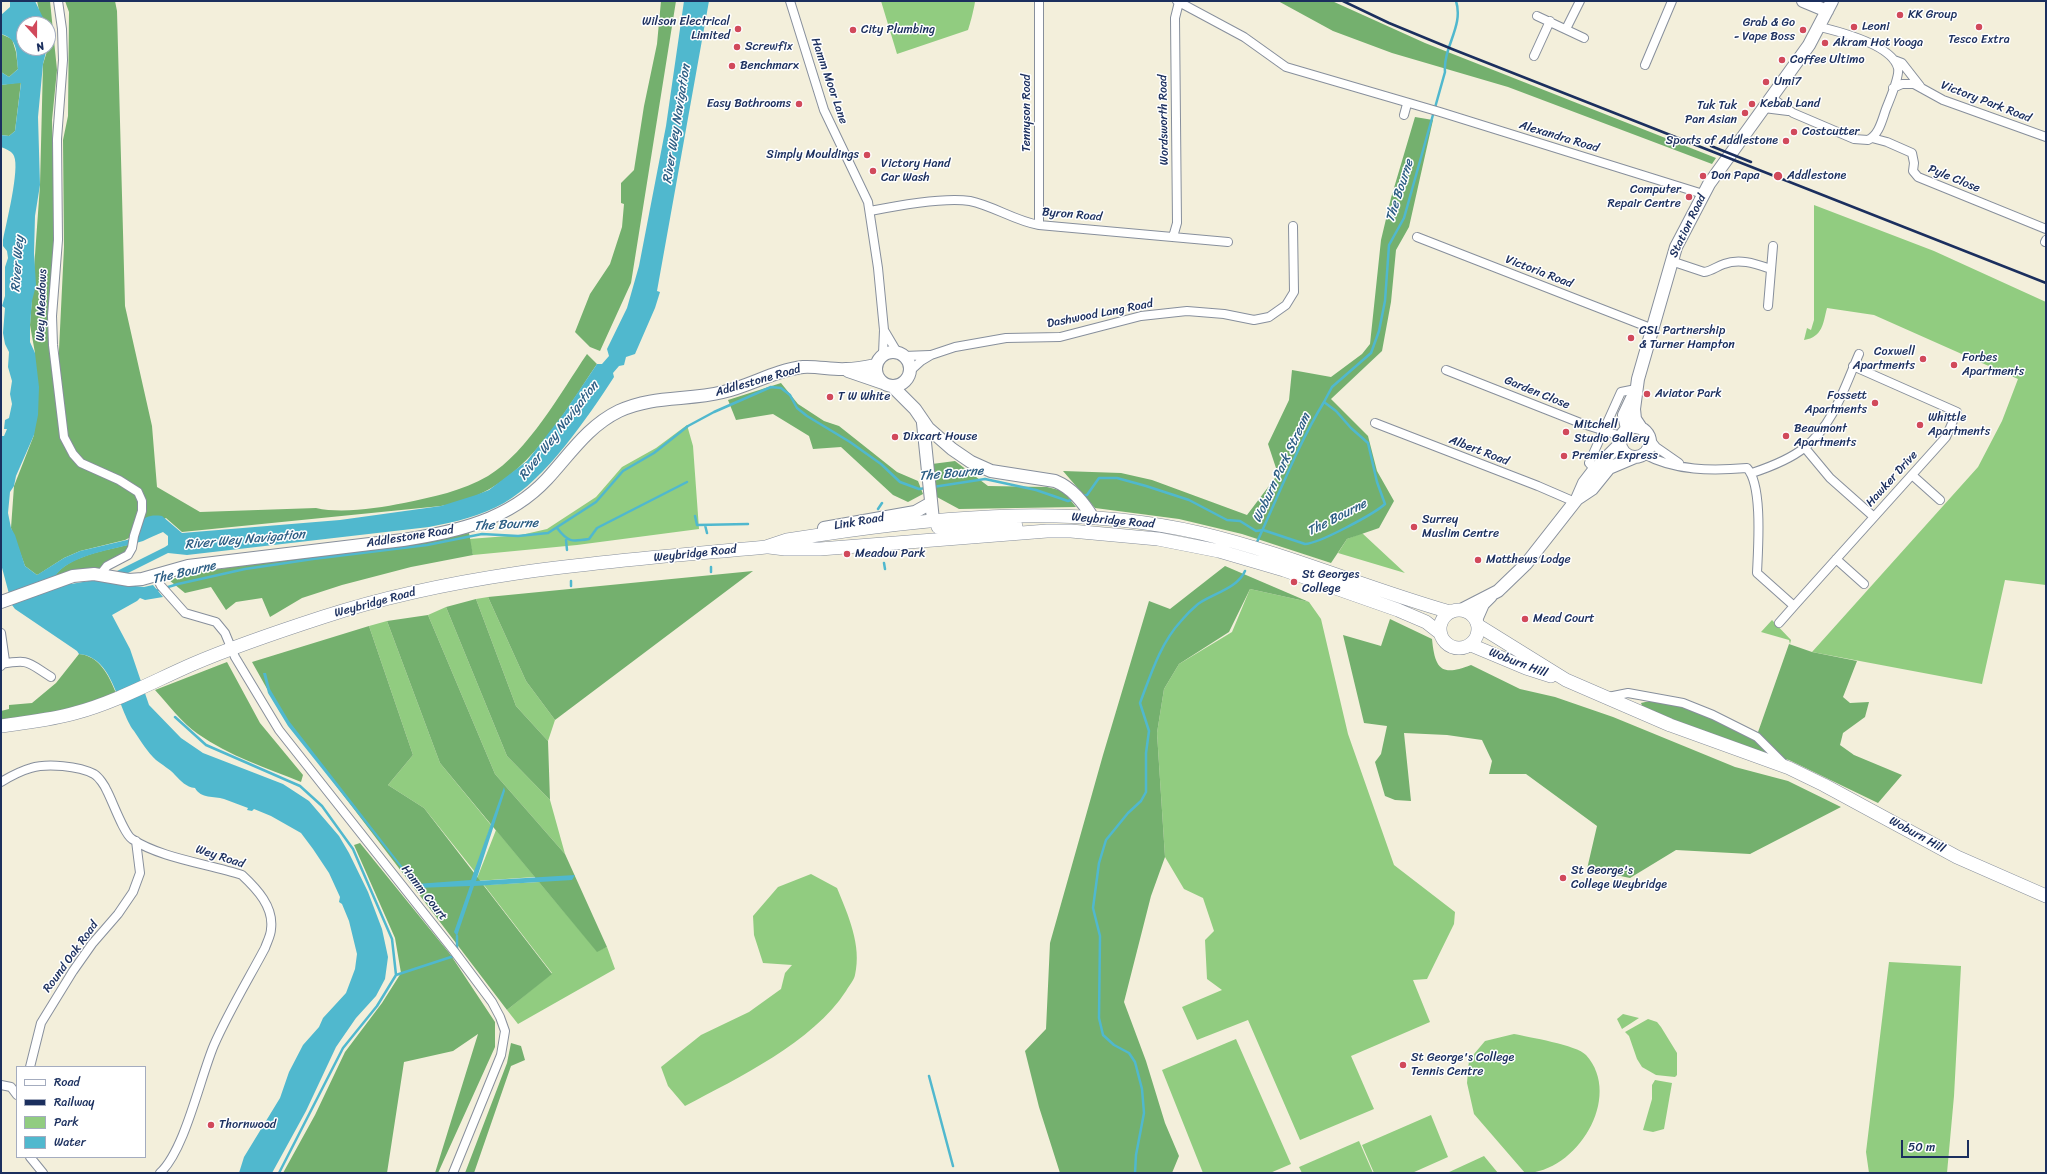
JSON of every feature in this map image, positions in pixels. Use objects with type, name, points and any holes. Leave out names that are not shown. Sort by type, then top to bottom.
[{"type":"main road","name":"Weybridge Road","points":[[1,726],[62,716],[116,699],[232,649],[323,617],[394,597],[452,583],[497,575],[556,568],[766,547],[787,540],[933,520],[995,517],[1093,518],[1159,525],[1237,543],[1455,611]]},
{"type":"main road","points":[[933,520],[939,528],[1007,525],[1047,531]]},
{"type":"main road","name":"Weybridge Road","points":[[766,547],[785,550],[820,549],[1047,531],[1130,535],[1219,551],[1255,560],[1398,610],[1426,622],[1440,633]]},
{"type":"main road","points":[[1455,611],[1469,614],[1478,623],[1477,636],[1471,645],[1462,648],[1451,647],[1446,644],[1440,633],[1442,620],[1455,611]]},
{"type":"main road","name":"Woburn Hill","points":[[1478,623],[1566,680]]},
{"type":"main road","name":"Woburn Hill","points":[[1471,645],[1526,668],[1566,680],[1670,725],[1790,768],[1957,857],[2046,896]]},
{"type":"street","name":"Wey Meadows","points":[[58,1],[62,29],[63,60],[57,139],[58,240],[52,316],[58,400],[64,437],[73,454],[81,463],[119,480],[138,492],[142,501],[142,511],[128,555],[107,566],[102,575]]},
{"type":"street","name":"Hamm Moor Lane","points":[[790,1],[824,110],[862,188],[870,211],[884,330],[883,354]]},
{"type":"street","name":"Tennyson Road","points":[[1039,1],[1039,225]]},
{"type":"street","points":[[1566,29],[1580,1]]},
{"type":"street","points":[[1645,65],[1672,1]]},
{"type":"street","points":[[1803,1],[1830,6]]},
{"type":"street","name":"Alexandra Road","points":[[1178,2],[1256,45],[1286,67],[1440,112],[1704,194]]},
{"type":"street","name":"Wordsworth Road","points":[[1173,237],[1177,222],[1175,18],[1178,2]]},
{"type":"street","name":"Station Road","points":[[1641,428],[1635,419],[1636,391],[1671,261],[1704,194],[1716,174],[1809,45],[1830,6]]},
{"type":"street","points":[[1537,16],[1566,29],[1569,33],[1584,38]]},
{"type":"street","points":[[1534,56],[1550,21]]},
{"type":"street","name":"Victory Park Road","points":[[1820,27],[1872,44],[1885,51],[1894,60],[1902,63],[1920,86],[1943,100],[2046,137]]},
{"type":"street","points":[[1764,108],[1788,111],[1854,139],[1861,140],[1872,138],[1879,129],[1894,88],[1898,70],[1894,60]]},
{"type":"street","points":[[1894,88],[1910,83],[1920,86]]},
{"type":"street","points":[[1772,98],[1788,111]]},
{"type":"street","points":[[1404,102],[1404,115]]},
{"type":"street","name":"Pyle Close","points":[[1872,138],[1887,142],[1912,153],[1914,163],[1913,171],[1918,177],[2046,229]]},
{"type":"street","name":"Byron Road","points":[[870,211],[959,200],[995,208],[1027,222],[1039,225],[1228,242]]},
{"type":"street","name":"Dashwood Lang Road","points":[[909,373],[920,361],[931,355],[988,340],[1060,337],[1141,316],[1187,311],[1224,314],[1254,320],[1269,317],[1286,305],[1294,292],[1293,226]]},
{"type":"street","name":"Victoria Road","points":[[1417,237],[1653,329]]},
{"type":"street","points":[[1768,306],[1773,246]]},
{"type":"street","points":[[1671,261],[1704,272],[1729,262],[1737,261],[1752,263],[1771,269]]},
{"type":"street","name":"Hamm Moor Lane","points":[[884,330],[901,354]]},
{"type":"street","points":[[889,352],[901,354],[909,363],[909,373],[902,383],[887,385],[876,375],[876,365],[883,354],[889,352]]},
{"type":"street","name":"Dashwood Lang Road","points":[[901,354],[931,355]]},
{"type":"street","points":[[1752,473],[1780,463],[1805,448],[1825,425],[1837,407],[1859,354]]},
{"type":"street","name":"Addlestone Road","points":[[3,601],[68,578],[88,574],[129,580],[142,579],[158,581],[188,566],[403,540],[435,535],[468,527],[503,513],[529,496],[546,480],[593,428],[612,415],[634,405],[649,400],[723,392],[790,369],[807,367],[845,370],[876,365]]},
{"type":"street","name":"Hawker Drive","points":[[1779,623],[1946,437],[1957,412],[1853,366]]},
{"type":"street","name":"Addlestone Road","points":[[845,370],[887,385],[915,408]]},
{"type":"street","name":"Garden Close","points":[[1446,370],[1583,424],[1623,436]]},
{"type":"street","name":"Addlestone Road","points":[[909,373],[915,408],[923,423],[952,449],[971,462],[991,471],[1055,481],[1072,491],[1093,518]]},
{"type":"street","points":[[1598,473],[1589,463],[1621,392],[1636,391]]},
{"type":"street","name":"Station Road","points":[[1623,436],[1624,415],[1636,391]]},
{"type":"street","points":[[923,423],[927,442],[933,520]]},
{"type":"street","name":"Albert Road","points":[[1375,423],[1576,501]]},
{"type":"street","points":[[1478,623],[1483,604],[1492,595],[1506,585],[1526,564],[1576,501],[1592,489],[1598,473],[1623,436],[1641,428],[1660,451],[1685,467]]},
{"type":"street","points":[[1623,436],[1624,452],[1630,456],[1639,455],[1685,467],[1719,470],[1747,468],[1752,473],[1757,497],[1758,573],[1794,606]]},
{"type":"street","points":[[1598,473],[1639,455],[1649,446],[1649,438]]},
{"type":"street","points":[[1805,448],[1830,478],[1874,517]]},
{"type":"street","points":[[1912,475],[1940,500]]},
{"type":"street","name":"Link Road","points":[[787,540],[798,533],[915,512],[930,492]]},
{"type":"street","points":[[1836,559],[1864,584]]},
{"type":"street","name":"Hamm Court","points":[[158,581],[166,593],[189,615],[216,622],[225,633],[232,649],[279,730],[454,951],[492,1002],[500,1017],[505,1031],[501,1055],[453,1173]]},
{"type":"street","points":[[1455,611],[1492,595]]},
{"type":"street","points":[[1,633],[5,661],[1,665]]},
{"type":"street","points":[[1,665],[22,660],[50,677]]},
{"type":"street","name":"Woburn Hill","points":[[1607,698],[1628,693],[1683,703],[1713,715],[1757,737],[1790,768]]},
{"type":"street","name":"Wey Road","points":[[1,782],[32,767],[50,765],[84,771],[95,775],[107,790],[112,805],[130,838],[152,849],[242,875],[254,885],[264,899],[271,921],[271,931],[265,948],[214,1045],[186,1124],[174,1152],[160,1173]]},
{"type":"street","name":"Round Oak Road","points":[[30,1066],[41,1022],[73,971],[92,944],[118,914],[132,892],[140,873],[136,841]]},
{"type":"street","points":[[1,1085],[11,1087],[16,1090]]},
{"type":"street","points":[[31,1158],[43,1173]]},
{"type":"green space","points":[[37,1],[50,1],[52,16],[40,16]]},
{"type":"green space","points":[[65,1],[115,1],[117,11],[125,306],[152,426],[157,487],[200,512],[316,508],[326,510],[360,510],[404,503],[447,493],[468,486],[488,476],[517,452],[543,420],[587,354],[597,364],[557,423],[527,460],[509,476],[490,489],[465,500],[441,506],[182,532],[166,518],[125,540],[80,551],[64,558],[37,575],[25,566],[11,528],[14,486],[34,435],[35,353],[30,325],[40,185],[43,64],[46,56],[56,56],[57,70],[52,120],[55,232],[56,412],[64,247],[63,140],[68,116],[69,12]]},
{"type":"green space","points":[[661,1],[676,1],[631,283],[600,351],[590,347],[575,332],[590,294],[610,264],[622,227],[624,204],[621,203],[621,183],[634,170],[644,106],[657,44]]},
{"type":"green space","points":[[881,1],[975,1],[968,30],[897,54]]},
{"type":"green space","points":[[1278,1],[1332,1],[1425,43],[1716,158],[1712,164],[1508,87],[1392,53],[1333,31]]},
{"type":"green space","points":[[1,34],[12,39],[16,52],[18,69],[9,77],[1,72]]},
{"type":"green space","points":[[21,82],[15,131],[9,136],[1,135],[1,85]]},
{"type":"green space","points":[[1415,117],[1433,120],[1409,227],[1396,250],[1391,302],[1382,351],[1331,399],[1368,436],[1377,471],[1394,501],[1379,528],[1347,539],[1331,563],[1242,534],[1179,519],[1095,508],[1063,471],[1121,473],[1152,480],[1247,515],[1278,474],[1268,444],[1289,400],[1292,370],[1331,377],[1362,354],[1370,344],[1381,240],[1391,198]]},
{"type":"green space","points":[[1814,205],[1934,251],[2046,302],[2046,585],[2005,580],[1982,684],[1812,652],[1978,467],[2002,421],[2018,379],[1874,315],[1827,308],[1819,333],[1804,340],[1807,328],[1811,330],[1814,320]]},
{"type":"green space","points":[[781,383],[798,404],[824,421],[839,426],[897,472],[918,481],[923,494],[908,502],[893,495],[841,447],[813,449],[809,436],[773,414],[736,420],[728,400]]},
{"type":"green space","points":[[687,425],[693,446],[699,529],[577,545],[473,555],[469,539],[521,535],[547,529],[596,497],[622,467],[656,448]]},
{"type":"green space","points":[[955,461],[988,486],[1047,487],[1063,491],[1076,507],[959,509],[935,496],[932,464]]},
{"type":"green space","points":[[469,533],[473,555],[411,567],[342,585],[302,598],[270,617],[262,598],[236,602],[226,610],[211,587],[185,593],[169,580],[196,572],[413,543]]},
{"type":"green space","points":[[1362,533],[1405,573],[1338,553],[1347,539]]},
{"type":"green space","points":[[131,544],[132,548],[100,575],[53,578],[60,570],[78,559]]},
{"type":"green space","points":[[1225,566],[1309,602],[1250,589],[1229,632],[1179,664],[1164,689],[1157,733],[1165,857],[1151,896],[1124,1002],[1146,1061],[1165,1123],[1179,1156],[1172,1173],[1060,1173],[1039,1107],[1025,1051],[1046,1029],[1050,943],[1103,755],[1149,601],[1170,609]]},
{"type":"green space","points":[[753,571],[555,720],[526,681],[488,597]]},
{"type":"green space","points":[[1250,589],[1309,602],[1321,619],[1348,734],[1394,865],[1455,912],[1454,924],[1427,979],[1413,980],[1430,1022],[1351,1056],[1374,1109],[1300,1140],[1248,1020],[1197,1040],[1182,1007],[1222,990],[1207,979],[1205,940],[1214,931],[1203,898],[1184,889],[1165,857],[1157,733],[1164,689],[1179,664],[1232,632]]},
{"type":"green space","points":[[488,597],[526,681],[555,720],[548,741],[516,706],[476,599]]},
{"type":"green space","points":[[476,599],[516,706],[548,741],[550,800],[507,756],[446,607]]},
{"type":"green space","points":[[446,607],[507,756],[550,800],[565,854],[495,774],[428,615]]},
{"type":"green space","points":[[428,615],[495,774],[565,854],[607,947],[597,952],[440,763],[387,621]]},
{"type":"green space","points":[[1390,619],[1432,639],[1435,657],[1441,668],[1453,670],[1471,665],[1520,689],[1555,697],[1613,717],[1735,767],[1788,781],[1841,807],[1750,854],[1676,850],[1630,878],[1587,869],[1597,826],[1526,774],[1489,774],[1492,761],[1482,740],[1447,735],[1404,733],[1411,801],[1395,800],[1385,796],[1375,762],[1381,754],[1387,726],[1364,723],[1343,635],[1381,646]]},
{"type":"green space","points":[[1772,620],[1791,640],[1790,644],[1789,640],[1761,632]]},
{"type":"green space","points":[[387,621],[440,763],[491,825],[475,872],[424,808],[388,785],[413,755],[369,626]]},
{"type":"green space","points":[[369,626],[413,755],[388,785],[424,808],[552,974],[507,1010],[280,712],[252,662]]},
{"type":"green space","points":[[1789,644],[1812,652],[1857,661],[1843,697],[1850,703],[1869,702],[1865,717],[1843,733],[1840,745],[1854,755],[1902,775],[1878,803],[1789,760],[1765,754],[1644,711],[1641,703],[1665,703],[1681,707],[1757,735]]},
{"type":"green space","points":[[79,654],[93,659],[103,668],[116,693],[84,707],[1,720],[1,711],[9,709],[9,705],[32,703],[56,683]]},
{"type":"green space","points":[[227,662],[260,723],[303,775],[301,782],[248,761],[210,742],[186,724],[155,690]]},
{"type":"green space","points":[[496,830],[535,877],[476,881]]},
{"type":"green space","points":[[360,843],[450,954],[495,1022],[495,1047],[438,1173],[435,1173],[478,1034],[453,1051],[404,1062],[387,1173],[283,1173],[315,1115],[345,1052],[382,1003],[401,973],[395,938],[354,845]]},
{"type":"green space","points":[[811,874],[837,888],[853,930],[855,941],[857,964],[853,981],[832,1009],[814,1027],[795,1042],[751,1071],[685,1106],[668,1086],[661,1067],[701,1035],[749,1012],[781,989],[785,973],[792,965],[763,963],[754,935],[753,916],[778,887]]},
{"type":"green space","points":[[539,882],[597,951],[607,947],[615,969],[518,1024],[507,1010],[552,973],[484,885]]},
{"type":"green space","points":[[1889,962],[1961,966],[1954,1096],[1947,1173],[1869,1173],[1866,1152]]},
{"type":"green space","points":[[1623,1014],[1639,1018],[1622,1029],[1617,1019]]},
{"type":"green space","points":[[1648,1019],[1657,1022],[1677,1053],[1677,1075],[1675,1077],[1656,1075],[1642,1067],[1637,1059],[1629,1036],[1625,1032]]},
{"type":"green space","points":[[1514,1034],[1552,1042],[1581,1051],[1586,1055],[1596,1072],[1600,1091],[1597,1111],[1589,1130],[1577,1147],[1561,1160],[1544,1170],[1525,1173],[1474,1114],[1467,1083],[1469,1060],[1485,1041]]},
{"type":"green space","points":[[1236,1039],[1291,1164],[1270,1173],[1203,1173],[1162,1070]]},
{"type":"green space","points":[[511,1043],[521,1046],[525,1060],[511,1066],[474,1173],[465,1173],[507,1063]]},
{"type":"green space","points":[[1655,1080],[1672,1083],[1664,1129],[1653,1132],[1643,1130],[1652,1099],[1652,1085]]},
{"type":"green space","points":[[1431,1115],[1448,1157],[1412,1173],[1374,1173],[1362,1145]]},
{"type":"green space","points":[[1359,1141],[1373,1173],[1302,1173],[1299,1167]]},
{"type":"green space","points":[[1484,1156],[1498,1173],[1447,1173]]},
{"type":"water","points":[[10,1],[35,1],[42,16],[16,16],[16,47],[11,39],[1,34],[1,15],[10,7]]},
{"type":"water","points":[[684,1],[709,1],[657,291],[660,292],[655,308],[635,354],[626,357],[624,365],[619,366],[613,373],[614,377],[579,428],[535,479],[520,492],[495,508],[458,521],[429,527],[187,555],[168,553],[126,574],[119,584],[144,587],[153,585],[163,597],[145,600],[140,598],[112,615],[130,649],[149,705],[181,738],[203,753],[283,784],[309,801],[339,836],[349,853],[368,892],[382,929],[388,957],[385,979],[376,996],[356,1018],[336,1047],[306,1111],[272,1173],[239,1173],[244,1157],[280,1098],[289,1072],[303,1045],[319,1027],[323,1018],[346,993],[355,969],[357,954],[349,921],[342,904],[339,902],[340,897],[329,873],[301,833],[271,816],[254,809],[252,811],[247,810],[248,808],[224,799],[204,796],[195,788],[184,783],[156,760],[144,746],[128,721],[113,685],[100,664],[91,657],[79,654],[77,651],[15,609],[12,605],[1,564],[1,438],[4,436],[7,429],[4,429],[5,420],[9,418],[12,404],[10,394],[12,381],[8,367],[9,352],[5,344],[3,333],[5,308],[2,306],[5,296],[5,267],[8,258],[7,251],[3,246],[3,240],[14,184],[15,163],[12,153],[1,147],[1,135],[9,136],[15,131],[21,83],[1,85],[1,72],[9,77],[18,69],[16,56],[45,56],[38,117],[40,185],[35,216],[34,253],[36,285],[32,301],[30,325],[30,342],[35,353],[39,387],[38,415],[34,435],[16,476],[14,486],[10,492],[8,513],[11,528],[15,535],[25,566],[37,575],[64,558],[80,551],[131,539],[139,524],[145,518],[150,516],[162,516],[182,533],[340,520],[441,506],[489,490],[527,461],[564,413],[597,364],[602,364],[609,356],[607,349],[627,308],[639,266],[666,126]],"holes":[[[163,532],[168,536],[168,545],[115,572],[94,580],[71,584],[65,573],[54,578],[61,570],[82,558],[143,541]]]},
{"type":"water","points":[[263,673],[266,673],[270,689],[289,721],[416,884],[471,880],[504,787],[505,791],[476,881],[575,875],[572,880],[474,886],[457,936],[454,932],[470,886],[417,888],[288,726],[268,693]]},
{"type":"waterway","name":"The Bourne","points":[[1082,496],[1087,495],[1099,478],[1117,478],[1189,500],[1227,520],[1240,521],[1256,531],[1263,530],[1305,544],[1312,543],[1346,528],[1385,504],[1377,482],[1368,443],[1351,428],[1336,411],[1324,402],[1332,387],[1371,353],[1379,331],[1385,301],[1389,245],[1404,218],[1445,72],[1447,54],[1456,28],[1458,10],[1456,1]]},
{"type":"waterway","name":"The Bourne","points":[[155,591],[178,584],[245,569],[427,545],[482,534],[518,536],[548,533],[596,502],[623,471],[654,453],[688,426],[714,412],[771,387],[781,388],[790,395],[797,408],[807,416],[850,442],[881,464],[900,482],[919,489],[926,488]]},
{"type":"waterway","name":"Woburn Park Stream","points":[[1257,542],[1305,436],[1324,402]]},
{"type":"waterway","name":"The Bourne","points":[[933,487],[985,479],[1036,490],[1068,501],[1074,499]]},
{"type":"waterway","points":[[557,528],[570,540],[578,541],[589,539],[597,528],[687,482]]},
{"type":"waterway","points":[[878,509],[882,503]]},
{"type":"waterway","points":[[695,516],[697,525],[748,524]]},
{"type":"waterway","points":[[705,525],[707,533]]},
{"type":"waterway","points":[[566,540],[567,550]]},
{"type":"waterway","points":[[884,563],[885,569]]},
{"type":"waterway","points":[[711,567],[711,572]]},
{"type":"waterway","name":"Woburn Park Stream","points":[[1135,1173],[1136,1155],[1144,1113],[1142,1089],[1135,1062],[1129,1053],[1114,1045],[1103,1035],[1099,1018],[1100,936],[1093,908],[1099,863],[1106,840],[1128,813],[1141,801],[1146,792],[1146,753],[1149,731],[1140,703],[1152,670],[1162,649],[1167,639],[1191,610],[1204,600],[1237,582],[1245,571]]},
{"type":"waterway","points":[[571,581],[571,586]]},
{"type":"waterway","points":[[175,717],[206,745],[300,786],[322,806],[353,849],[392,939],[396,975],[377,1006],[343,1048],[279,1173]]},
{"type":"waterway","points":[[457,936],[457,951]]},
{"type":"waterway","points":[[396,975],[454,956]]},
{"type":"waterway","points":[[929,1076],[953,1166]]},
{"type":"railway","points":[[1343,1],[1389,23],[1452,49],[2046,283]]},
{"type":"railway","points":[[1711,146],[1751,162]]},
{"type":"place","name":"KK Group","points":[[1900,15]]},
{"type":"place","name":"Leoni","points":[[1854,27]]},
{"type":"place","name":"Tesco Extra","points":[[1979,27]]},
{"type":"place","name":"Wilson Electrical Limited","points":[[738,29]]},
{"type":"place","name":"City Plumbing","points":[[853,30]]},
{"type":"place","name":"Grab & Go - Vape Boss","points":[[1803,30]]},
{"type":"place","name":"Akram Hot Yooga","points":[[1825,43]]},
{"type":"place","name":"Screwfix","points":[[737,47]]},
{"type":"place","name":"Coffee Ultimo","points":[[1782,60]]},
{"type":"place","name":"Benchmarx","points":[[732,66]]},
{"type":"place","name":"Umi7","points":[[1766,82]]},
{"type":"place","name":"Easy Bathrooms","points":[[799,104]]},
{"type":"place","name":"Kebab Land","points":[[1752,104]]},
{"type":"place","name":"Tuk Tuk Pan Asian","points":[[1745,113]]},
{"type":"place","name":"Costcutter","points":[[1794,132]]},
{"type":"place","name":"Sports of Addlestone","points":[[1786,141]]},
{"type":"place","name":"Simply Mouldings","points":[[867,155]]},
{"type":"place","name":"Victory Hand Car Wash","points":[[873,171]]},
{"type":"place","name":"Don Papa","points":[[1703,176]]},
{"type":"place","name":"Addlestone","points":[[1778,176]]},
{"type":"place","name":"Computer Repair Centre","points":[[1689,197]]},
{"type":"place","name":"CSL Partnership & Turner Hampton","points":[[1631,338]]},
{"type":"place","name":"Coxwell Apartments","points":[[1923,359]]},
{"type":"place","name":"Forbes Apartments","points":[[1954,365]]},
{"type":"place","name":"Aviator Park","points":[[1647,394]]},
{"type":"place","name":"T W White","points":[[830,397]]},
{"type":"place","name":"Fossett Apartments","points":[[1875,403]]},
{"type":"place","name":"Whittle Apartments","points":[[1920,425]]},
{"type":"place","name":"Mitchell Studio Gallery","points":[[1566,432]]},
{"type":"place","name":"Beaumont Apartments","points":[[1786,436]]},
{"type":"place","name":"Dixcart House","points":[[895,437]]},
{"type":"place","name":"Premier Express","points":[[1564,456]]},
{"type":"place","name":"Surrey Muslim Centre","points":[[1414,527]]},
{"type":"place","name":"Meadow Park","points":[[847,554]]},
{"type":"place","name":"Matthews Lodge","points":[[1478,560]]},
{"type":"place","name":"St Georges College","points":[[1294,582]]},
{"type":"place","name":"Mead Court","points":[[1525,619]]},
{"type":"place","name":"St George's College Weybridge","points":[[1563,878]]},
{"type":"place","name":"St George's College Tennis Centre","points":[[1403,1065]]},
{"type":"place","name":"Thornwood","points":[[211,1125]]},
{"type":"water label","name":"River Wey Navigation","points":[[677,124]]},
{"type":"water label","name":"River Wey","points":[[18,264]]},
{"type":"water label","name":"River Wey Navigation","points":[[559,431]]},
{"type":"water label","name":"River Wey Navigation","points":[[245,540]]}]
